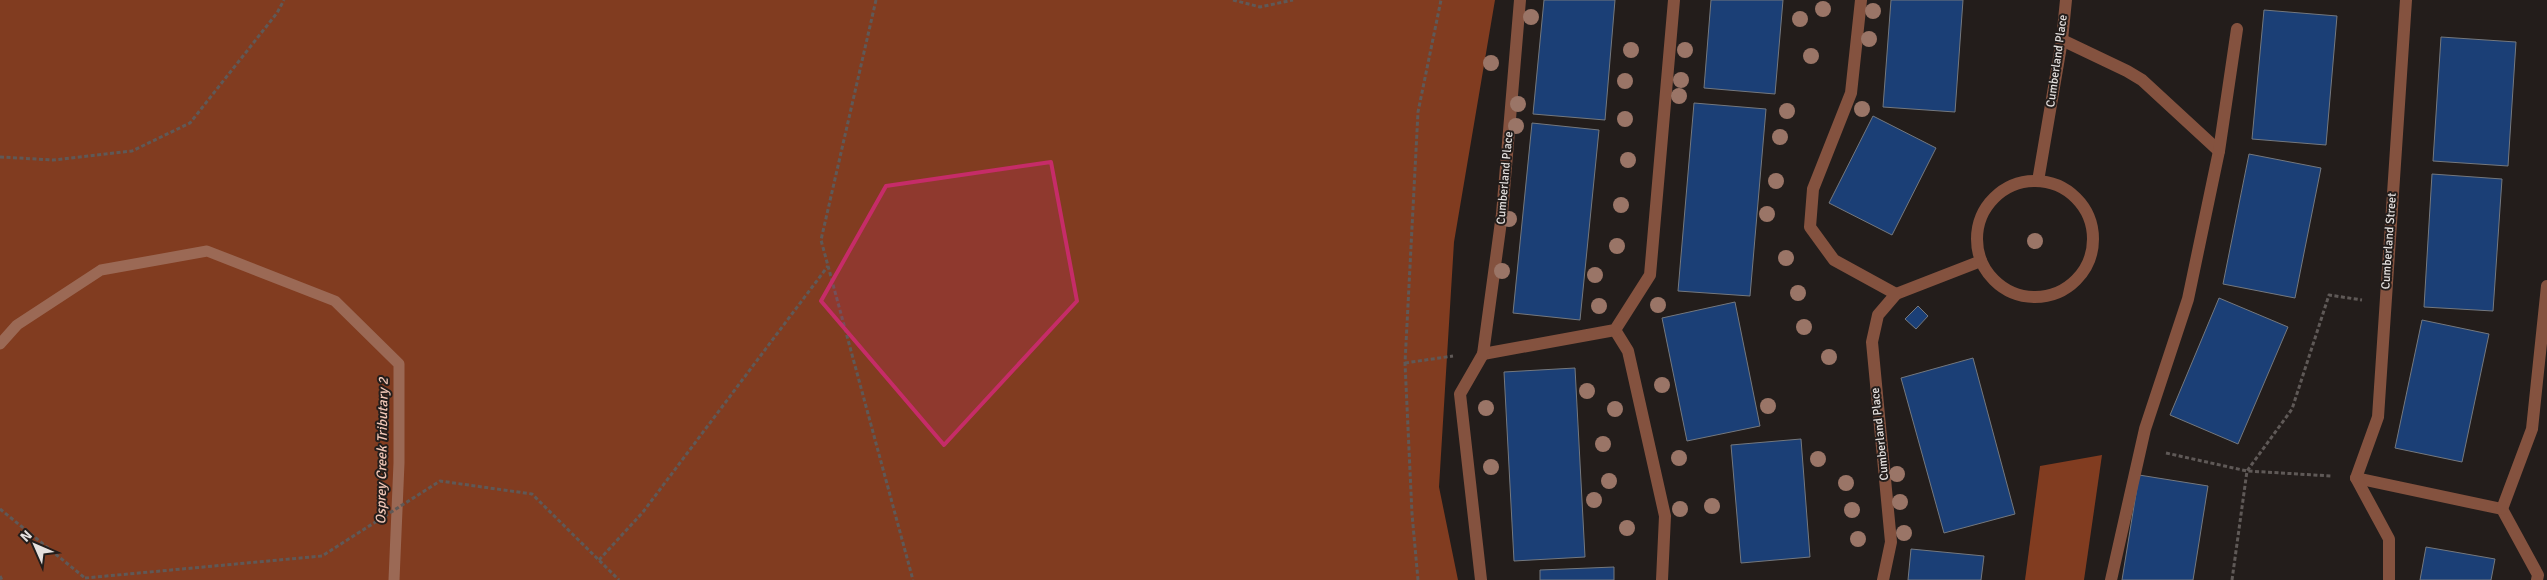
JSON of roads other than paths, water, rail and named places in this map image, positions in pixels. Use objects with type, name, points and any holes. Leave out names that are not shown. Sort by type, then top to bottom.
[{"type":"street","name":"Cumberland Place","points":[[1481,580],[1460,394],[1483,354],[1502,214],[1520,0]]},
{"type":"street","points":[[1483,354],[1615,330],[1650,275],[1674,0]]},
{"type":"street","points":[[1861,0],[1851,93],[1813,189],[1810,227],[1834,260],[1896,294]]},
{"type":"street","name":"Cumberland Place","points":[[2038,181],[2062,40],[2066,0]]},
{"type":"street","name":"Cumberland Street","points":[[2356,478],[2378,417],[2406,0]]},
{"type":"street","points":[[2111,580],[2145,429],[2188,299],[2219,151],[2238,29]]},
{"type":"street","points":[[2062,40],[2142,80],[2219,151]]},
{"type":"street","points":[[2038,181],[2056,185],[2072,195],[2085,210],[2091,227],[2092,246],[2087,265],[2076,280],[2060,291],[2042,297],[2023,296],[2006,290],[1991,278],[1980,261],[1976,243],[1979,224],[1987,206],[2001,192],[2018,184],[2038,181]]},
{"type":"street","name":"Cumberland Place","points":[[1883,580],[1891,542],[1872,342],[1878,315],[1896,294],[1980,261]]},
{"type":"street","points":[[2502,510],[2532,429],[2547,286]]},
{"type":"street","points":[[1615,330],[1628,351],[1665,516],[1662,580]]},
{"type":"street","points":[[2356,478],[2502,510],[2538,575],[2537,580]]},
{"type":"street","points":[[2356,478],[2388,539],[2389,580]]},
{"type":"waterway","name":"Osprey Creek Tributary 2","points":[[0,344],[17,325],[101,270],[207,251],[335,301],[399,364],[399,463],[394,580]]}]
